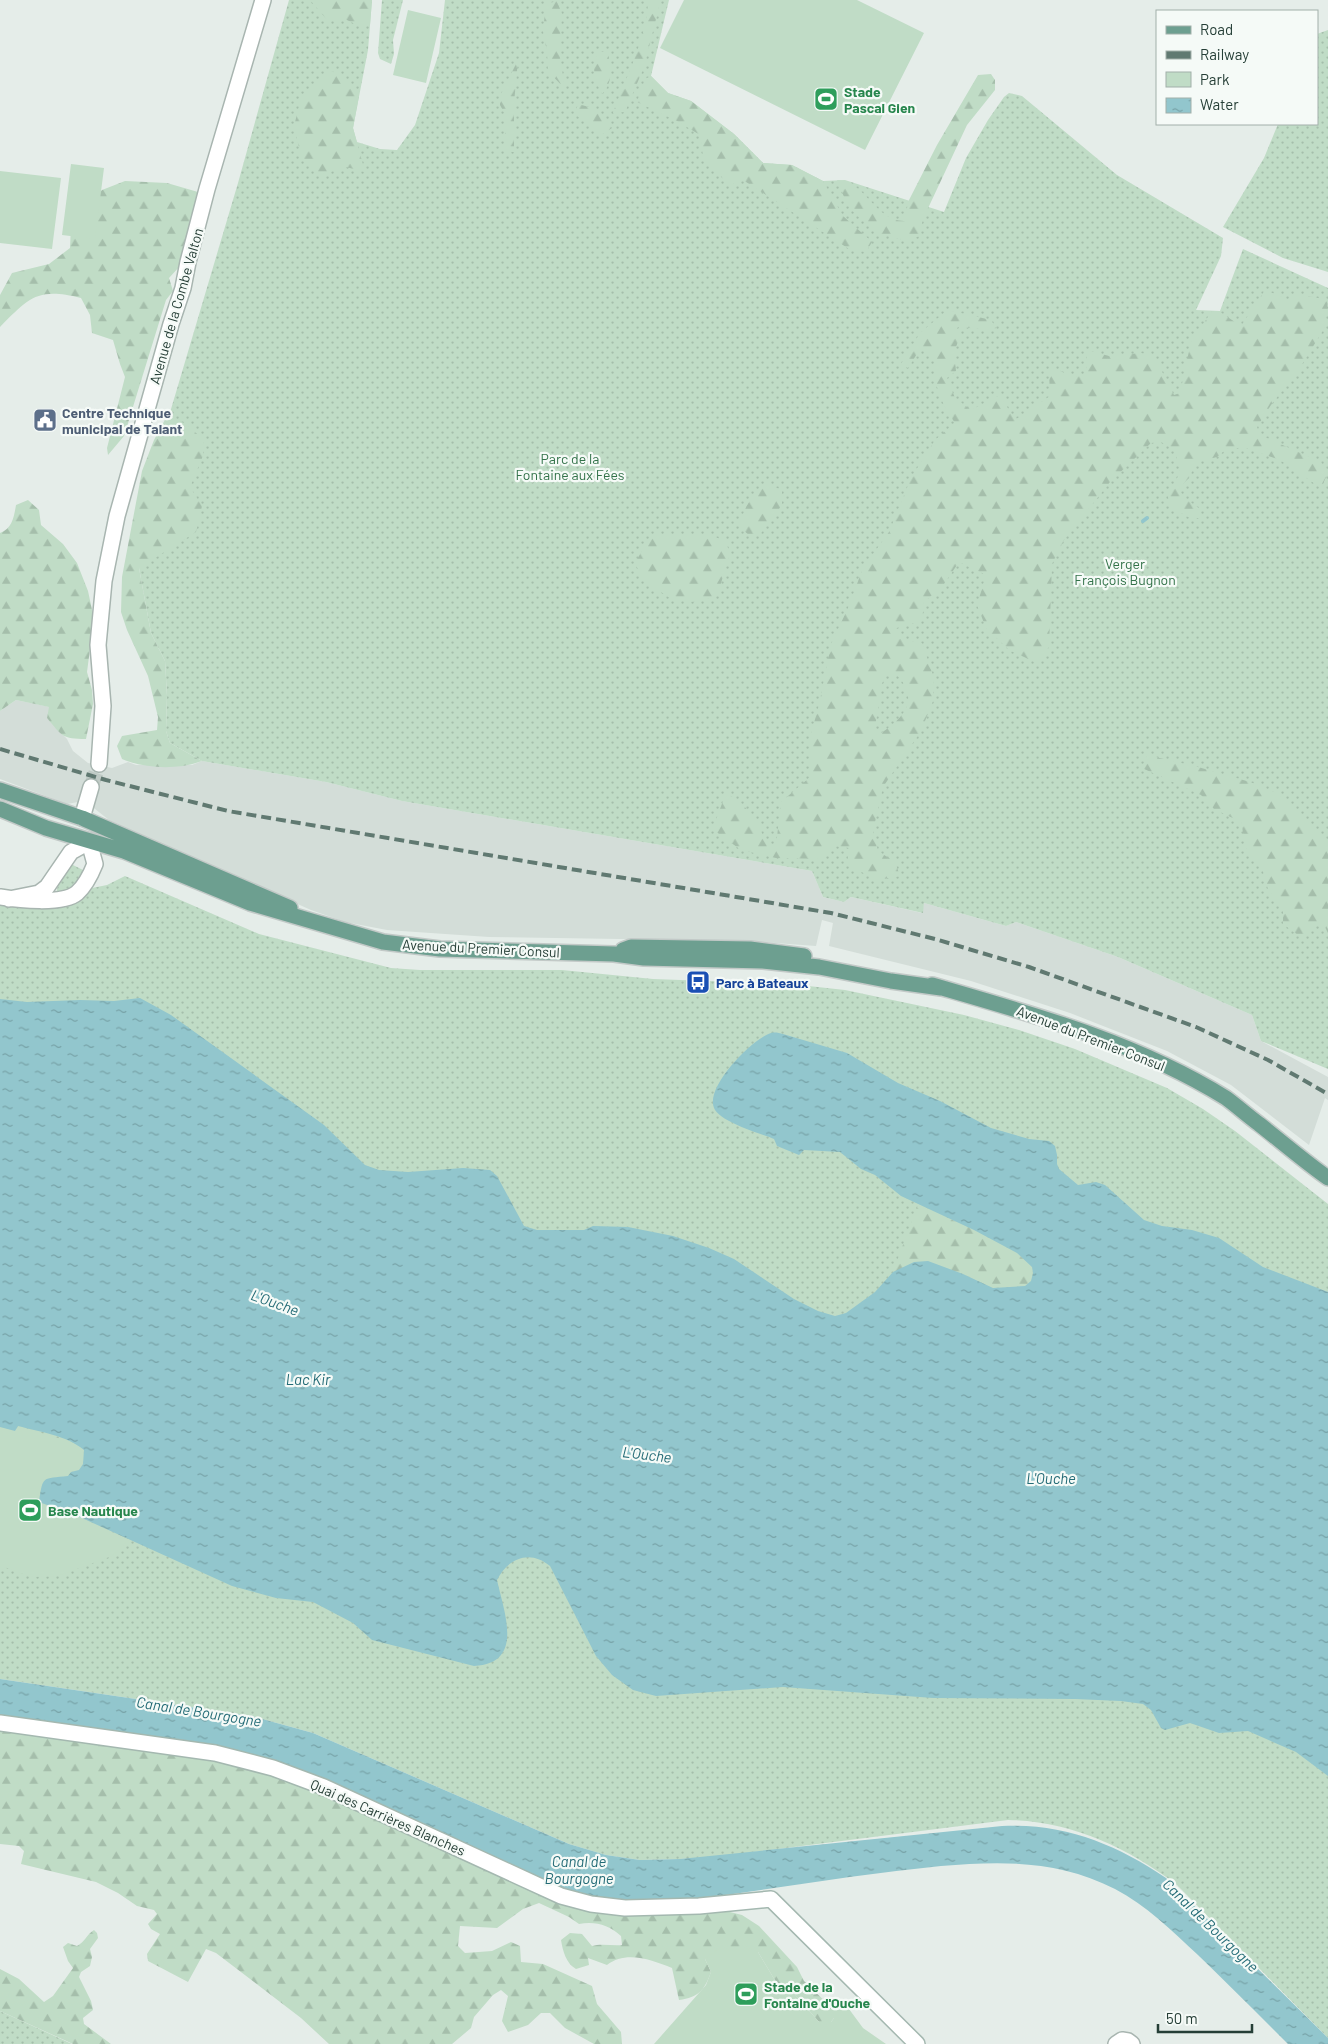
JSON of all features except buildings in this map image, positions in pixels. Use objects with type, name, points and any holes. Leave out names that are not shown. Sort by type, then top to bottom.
[{"type":"main road","name":"Avenue du Premier Consul","points":[[0,790],[82,818],[146,847],[274,900],[320,923]]},
{"type":"main road","points":[[0,797],[49,815],[69,819],[82,818],[89,842]]},
{"type":"main road","points":[[0,809],[44,827],[89,842]]},
{"type":"main road","name":"Avenue du Premier Consul","points":[[89,842],[108,838],[146,847]]},
{"type":"main road","name":"Avenue du Premier Consul","points":[[89,842],[124,851],[250,904],[320,923],[369,939],[409,947],[614,954],[644,958],[763,961],[795,964],[941,988]]},
{"type":"main road","name":"Avenue du Premier Consul","points":[[614,954],[631,947],[730,949],[797,954],[893,974],[990,1001],[1053,1021],[1176,1070],[1227,1099],[1328,1178]]},
{"type":"main road","name":"Avenue du Premier Consul","points":[[644,958],[659,953],[713,954],[723,953],[730,949]]},
{"type":"street","name":"Avenue de la Combe Valton","points":[[98,764],[103,706],[98,645],[104,581],[117,516],[171,324],[183,288],[207,190],[263,0]]},
{"type":"street","points":[[82,818],[91,787]]},
{"type":"street","points":[[89,842],[96,864],[84,886],[75,894],[63,899],[4,898],[39,893],[47,887],[71,852],[89,842]]},
{"type":"street","name":"Quai des Carrières Blanches","points":[[0,1723],[215,1753],[273,1768],[324,1787],[561,1896],[591,1904],[625,1908],[699,1906],[770,1899],[917,2044]]},
{"type":"street","points":[[1116,2044],[1122,2040],[1128,2040],[1132,2044]]},
{"type":"shaded area","points":[[16,700],[50,707],[47,718],[67,739],[73,751],[88,763],[112,768],[128,762],[136,765],[192,765],[202,761],[326,782],[402,801],[812,871],[823,897],[844,902],[851,897],[922,913],[924,903],[1006,926],[1016,922],[1118,957],[1252,1015],[1261,1041],[1328,1077],[1328,1100],[1325,1098],[1309,1145],[1231,1085],[1167,1051],[1070,1013],[971,981],[829,946],[833,923],[822,920],[816,946],[748,941],[489,937],[387,930],[345,922],[311,910],[109,820],[90,805],[97,784],[87,781],[78,802],[67,804],[0,779],[0,711]]},
{"type":"green space","name":"Parc de la Fontaine aux Fées","points":[[289,0],[372,0],[368,50],[353,128],[357,142],[380,149],[397,150],[415,125],[439,53],[445,0],[669,0],[651,76],[668,93],[691,101],[734,134],[763,163],[792,165],[823,181],[845,180],[944,212],[966,158],[988,120],[1009,93],[1022,96],[1117,175],[1223,238],[1221,256],[1196,310],[1220,311],[1243,249],[1328,288],[1328,1069],[1261,1041],[1252,1015],[1118,957],[1016,922],[1006,926],[924,903],[923,913],[851,897],[844,902],[823,897],[812,871],[402,801],[326,782],[202,761],[170,743],[166,731],[165,661],[151,633],[139,568],[150,480],[238,183]]},
{"type":"green space","points":[[310,0],[372,0],[370,25],[357,25],[345,19],[328,21]]},
{"type":"green space","points":[[382,0],[403,0],[393,40],[394,54],[391,64],[380,59],[378,53]]},
{"type":"green space","points":[[648,0],[660,0],[660,3],[644,67],[625,112],[613,113],[640,43],[647,14]]},
{"type":"green space","name":"Stade Pascal Gien","points":[[684,0],[857,0],[924,33],[865,150],[660,48]]},
{"type":"green space","points":[[557,1],[562,14],[559,51],[565,89],[548,71],[543,31],[546,4]]},
{"type":"green space","points":[[408,10],[441,18],[426,83],[393,75]]},
{"type":"green space","points":[[1328,30],[1328,272],[1283,258],[1223,227],[1264,158],[1278,125],[1318,125],[1318,34]]},
{"type":"green space","points":[[598,52],[607,52],[611,69],[610,80],[602,94],[594,73]]},
{"type":"green space","points":[[518,60],[514,103],[514,152],[504,151],[506,116],[500,105],[500,96]]},
{"type":"green space","points":[[332,71],[348,81],[359,96],[353,128],[365,172],[346,167],[320,175],[301,156],[294,126],[302,95]]},
{"type":"green space","points":[[991,74],[995,80],[995,90],[967,125],[923,219],[919,236],[910,239],[892,237],[873,228],[857,216],[847,202],[837,180],[855,186],[886,215],[905,221],[908,202],[937,145],[978,75]]},
{"type":"green space","points":[[651,76],[668,93],[691,101],[734,134],[763,163],[792,165],[823,181],[843,216],[872,242],[866,252],[849,249],[740,178],[732,185],[717,174],[703,156],[700,135],[677,121],[637,102],[645,79]]},
{"type":"green space","points":[[578,104],[596,109],[612,128],[601,135],[575,114]]},
{"type":"green space","points":[[71,164],[104,168],[95,239],[62,235]]},
{"type":"green space","points":[[0,171],[61,178],[52,249],[0,243]]},
{"type":"green space","points":[[125,181],[167,183],[198,192],[192,230],[180,266],[169,278],[173,291],[166,300],[124,436],[108,455],[107,448],[125,377],[113,340],[92,333],[90,315],[81,298],[66,295],[54,294],[35,298],[27,302],[0,327],[0,295],[12,273],[49,264],[70,248],[71,225],[79,212],[102,190]]},
{"type":"green space","points":[[1265,290],[1289,300],[1298,294],[1328,300],[1325,327],[1301,366],[1271,405],[1257,427],[1260,435],[1321,462],[1327,475],[1321,488],[1280,460],[1243,447],[1224,451],[1217,457],[1196,462],[1189,478],[1179,488],[1183,497],[1200,509],[1200,518],[1190,518],[1172,508],[1168,497],[1180,472],[1175,450],[1161,442],[1151,443],[1110,482],[1064,540],[1052,564],[1049,647],[1037,663],[1009,650],[986,628],[977,605],[986,575],[959,562],[942,587],[924,602],[922,621],[893,629],[901,639],[922,643],[934,678],[933,701],[921,731],[883,787],[873,831],[878,851],[895,862],[900,876],[878,880],[847,865],[849,848],[835,846],[819,859],[776,858],[741,850],[715,831],[717,817],[726,793],[745,807],[755,819],[764,841],[776,846],[781,802],[809,778],[810,737],[819,705],[831,644],[848,608],[863,568],[889,532],[911,478],[935,440],[955,423],[945,407],[936,385],[935,357],[920,349],[908,368],[901,364],[920,333],[944,313],[952,311],[991,320],[996,328],[991,330],[958,327],[956,331],[961,334],[954,352],[956,371],[947,378],[955,398],[971,410],[1000,395],[1015,420],[1050,396],[1049,371],[1058,369],[1070,377],[1086,375],[1087,350],[1109,356],[1141,353],[1154,356],[1174,395],[1180,393],[1191,342],[1212,311],[1220,312],[1241,326]],"holes":[[[897,675],[908,694],[905,710],[894,724],[877,736],[874,732],[884,676]]]},
{"type":"green space","points":[[168,414],[187,425],[204,440],[203,456],[190,487],[202,506],[196,532],[139,568],[151,633],[165,661],[166,731],[170,743],[202,761],[183,766],[162,767],[141,765],[122,759],[117,746],[122,736],[157,730],[158,717],[148,676],[121,612],[122,577],[142,471],[154,440]]},
{"type":"green space","points":[[767,484],[782,490],[782,505],[761,533],[752,538],[740,527],[741,520],[756,493]]},
{"type":"green space","points":[[28,500],[39,510],[41,525],[63,544],[77,563],[88,591],[94,619],[87,672],[92,690],[93,704],[86,739],[67,737],[60,733],[47,718],[49,707],[16,700],[0,711],[0,533],[10,526],[16,505]]},
{"type":"green space","points":[[709,534],[726,542],[730,554],[717,596],[698,602],[673,600],[643,580],[635,563],[647,542],[656,535]]},
{"type":"green space","points":[[1147,755],[1250,782],[1277,793],[1328,843],[1328,933],[1324,925],[1311,927],[1302,938],[1283,924],[1283,910],[1268,889],[1262,868],[1246,848],[1241,822],[1214,809],[1201,795],[1142,768]]},
{"type":"green space","points":[[71,864],[85,871],[73,886],[56,894],[58,885]]},
{"type":"green space","points":[[125,876],[259,934],[391,968],[420,970],[562,970],[653,979],[790,984],[845,990],[964,1015],[1019,1030],[1075,1049],[1167,1088],[1235,1131],[1328,1204],[1328,2038],[1176,1884],[1138,1859],[1097,1838],[1054,1825],[1008,1820],[715,1857],[640,1860],[606,1855],[569,1844],[313,1733],[251,1716],[0,1679],[0,900],[43,898],[76,902],[92,888],[107,885]]},
{"type":"green space","points":[[918,1204],[974,1230],[1017,1253],[1032,1267],[1031,1281],[1025,1286],[993,1288],[963,1274],[893,1272]]},
{"type":"green space","name":"Base Nautique","points":[[18,1426],[75,1443],[84,1450],[83,1464],[79,1470],[71,1472],[40,1502],[82,1518],[129,1540],[112,1556],[58,1576],[31,1577],[4,1567],[0,1573],[0,1427],[15,1431]]},
{"type":"green space","points":[[0,1715],[227,1749],[268,1759],[542,1879],[588,1895],[642,1901],[701,1898],[726,1911],[742,1915],[759,1926],[797,1967],[804,1981],[834,2010],[834,2018],[831,2022],[819,2022],[791,1990],[776,1982],[758,1952],[705,1959],[711,1972],[706,1984],[696,1995],[679,2000],[672,1968],[656,1962],[631,1957],[614,1960],[607,1965],[588,1958],[589,1965],[576,1969],[566,1957],[561,1940],[570,1933],[582,1934],[592,1946],[622,1945],[621,1936],[612,1929],[601,1925],[591,1923],[579,1924],[569,1917],[539,1903],[523,1909],[497,1928],[460,1926],[458,1946],[465,1953],[492,1951],[511,1942],[520,1946],[521,1962],[543,1964],[592,1986],[597,2004],[621,2032],[622,2044],[594,2044],[565,2028],[550,2013],[541,2013],[528,2025],[508,2032],[502,2021],[508,1996],[501,1990],[493,1995],[474,2017],[471,2028],[452,2044],[329,2044],[301,2018],[216,1953],[206,1949],[188,1982],[148,1961],[147,1954],[160,1934],[151,1929],[148,1924],[157,1914],[154,1910],[137,1906],[118,1893],[96,1882],[21,1864],[24,1851],[19,1846],[0,1844]]},
{"type":"green space","points":[[94,1930],[98,1938],[90,1949],[92,1957],[90,1966],[81,1972],[79,1977],[91,2001],[93,2010],[83,2018],[84,2024],[111,2044],[73,2044],[0,2011],[0,1969],[19,1979],[44,2002],[53,1996],[73,1968],[68,1961],[63,1947],[68,1943],[77,1946]]},
{"type":"green space","name":"Stade de la Fontaine d'Ouche","points":[[745,1946],[758,1952],[776,1982],[791,1990],[819,2022],[831,2022],[834,2018],[834,2010],[849,2009],[863,2028],[886,2044],[654,2044],[706,1985],[711,1972],[705,1959],[717,1950]]},
{"type":"green space","points":[[0,2011],[72,2044],[0,2044]]},
{"type":"water","name":"Lac Kir","points":[[140,998],[171,1015],[324,1125],[365,1165],[379,1170],[408,1172],[463,1168],[490,1170],[497,1176],[524,1226],[537,1230],[584,1230],[593,1226],[628,1227],[673,1236],[734,1259],[794,1299],[818,1311],[835,1316],[846,1313],[875,1292],[893,1272],[914,1262],[928,1261],[993,1288],[1025,1286],[1031,1281],[1032,1267],[1017,1253],[974,1230],[901,1196],[875,1175],[861,1169],[840,1152],[804,1150],[799,1155],[777,1146],[774,1139],[732,1122],[718,1113],[714,1108],[713,1099],[716,1088],[723,1077],[742,1054],[753,1044],[771,1033],[783,1034],[847,1053],[898,1083],[940,1101],[991,1128],[1029,1139],[1049,1141],[1055,1146],[1059,1169],[1078,1185],[1096,1182],[1105,1185],[1144,1220],[1162,1226],[1192,1230],[1219,1238],[1263,1267],[1328,1292],[1328,1776],[1296,1752],[1248,1731],[1219,1733],[1190,1723],[1165,1730],[1161,1728],[1151,1710],[1143,1704],[1121,1701],[933,1698],[783,1687],[656,1696],[633,1690],[612,1675],[596,1656],[550,1566],[535,1558],[527,1557],[513,1561],[497,1580],[506,1621],[506,1646],[500,1656],[490,1663],[474,1666],[372,1640],[353,1623],[313,1602],[276,1598],[232,1586],[82,1518],[39,1502],[45,1480],[68,1476],[71,1472],[79,1470],[83,1464],[84,1450],[69,1441],[52,1435],[18,1426],[15,1431],[0,1427],[0,999],[27,1002],[114,1001]]},
{"type":"water","name":"Canal de Bourgogne","points":[[0,1679],[251,1716],[313,1733],[569,1844],[606,1855],[640,1860],[680,1859],[1002,1826],[1047,1828],[1068,1832],[1088,1838],[1128,1855],[1166,1878],[1328,2038],[1328,2044],[1288,2044],[1198,1955],[1148,1911],[1115,1889],[1094,1879],[1072,1872],[1008,1863],[964,1864],[697,1898],[653,1901],[610,1899],[553,1884],[518,1867],[268,1759],[227,1749],[0,1715]]},
{"type":"waterway","points":[[1143,521],[1147,518]]},
{"type":"tunnel","points":[[91,787],[99,764]]},
{"type":"railway","points":[[0,749],[106,780],[228,811],[831,913],[935,939],[1029,967],[1196,1027],[1268,1060],[1328,1094]]},
{"type":"place","name":"Stade Pascal Gien","points":[[826,99]]},
{"type":"place","name":"Centre Technique municipal de Talant","points":[[45,420]]},
{"type":"place","name":"Parc à Bateaux","points":[[698,982]]},
{"type":"place","name":"Base Nautique","points":[[30,1510]]},
{"type":"place","name":"Stade de la Fontaine d'Ouche","points":[[746,1994]]},
{"type":"park label","name":"Verger François Bugnon","points":[[1125,572]]},
{"type":"water label","name":"L'Ouche","points":[[275,1302]]},
{"type":"water label","name":"L'Ouche","points":[[647,1454]]},
{"type":"water label","name":"L'Ouche","points":[[1051,1478]]}]
